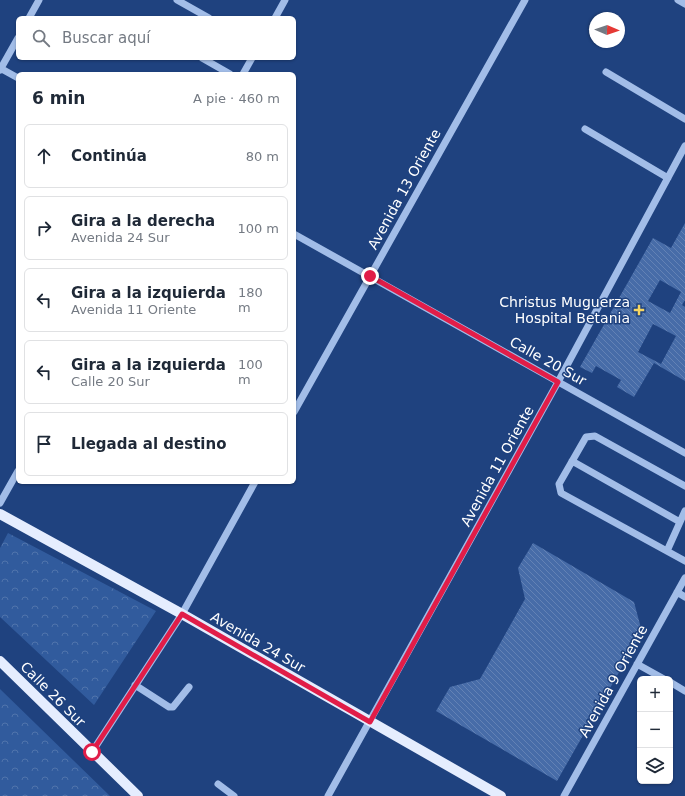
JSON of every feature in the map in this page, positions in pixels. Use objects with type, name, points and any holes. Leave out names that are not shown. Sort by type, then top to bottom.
[{"type":"main road","name":"Avenida 24 Sur","points":[[0,514],[182,614],[501,796]]},
{"type":"main road","name":"Calle 26 Sur","points":[[0,661],[138,796]]},
{"type":"street","points":[[30,16],[39,0]]},
{"type":"street","points":[[177,0],[205,16]]},
{"type":"street","points":[[276,16],[285,0]]},
{"type":"street","name":"Avenida 13 Oriente","points":[[296,408],[525,0]]},
{"type":"street","points":[[678,0],[685,4]]},
{"type":"street","points":[[16,41],[0,69],[16,77]]},
{"type":"street","points":[[206,60],[226,72]]},
{"type":"street","points":[[244,72],[251,60]]},
{"type":"street","points":[[606,72],[685,120]]},
{"type":"street","points":[[585,129],[668,178]]},
{"type":"street","name":"Avenida 11 Oriente","points":[[328,796],[558,382],[685,146]]},
{"type":"street","name":"Calle 20 Sur","points":[[296,235],[685,453]]},
{"type":"street","points":[[685,486],[595,436],[586,437],[559,484],[561,493],[685,561]]},
{"type":"street","points":[[572,461],[680,522]]},
{"type":"street","points":[[0,503],[16,475]]},
{"type":"street","points":[[92,752],[182,614],[254,484]]},
{"type":"street","points":[[667,551],[685,511]]},
{"type":"street","name":"Avenida 9 Oriente","points":[[564,796],[685,578]]},
{"type":"street","points":[[677,592],[685,597]]},
{"type":"street","points":[[637,664],[659,676]]},
{"type":"street","points":[[673,684],[685,691]]},
{"type":"street","points":[[135,685],[169,707],[176,705],[189,687]]},
{"type":"street","points":[[218,784],[234,796]]},
{"type":"green space","points":[[8,533],[156,611],[94,705],[0,617],[0,548]]},
{"type":"green space","points":[[0,689],[110,796],[0,796]]},
{"type":"building","name":"Christus Muguerza Hospital Betania","points":[[685,223],[685,300],[682,305],[685,307],[685,381],[654,363],[634,397],[617,387],[621,380],[596,366],[592,373],[580,367],[653,238],[671,248]],"holes":[[[660,280],[681,292],[670,313],[648,301]],[[653,324],[676,336],[661,364],[638,352]]]},
{"type":"building","points":[[533,543],[634,602],[642,632],[557,781],[436,711],[450,687],[480,679],[525,599],[518,568]]},
{"type":"place","name":"Christus Muguerza Hospital Betania","points":[[639,310]]},
{"type":"route","points":[[92,752],[182,614],[370,722],[558,382],[370,276]]}]
